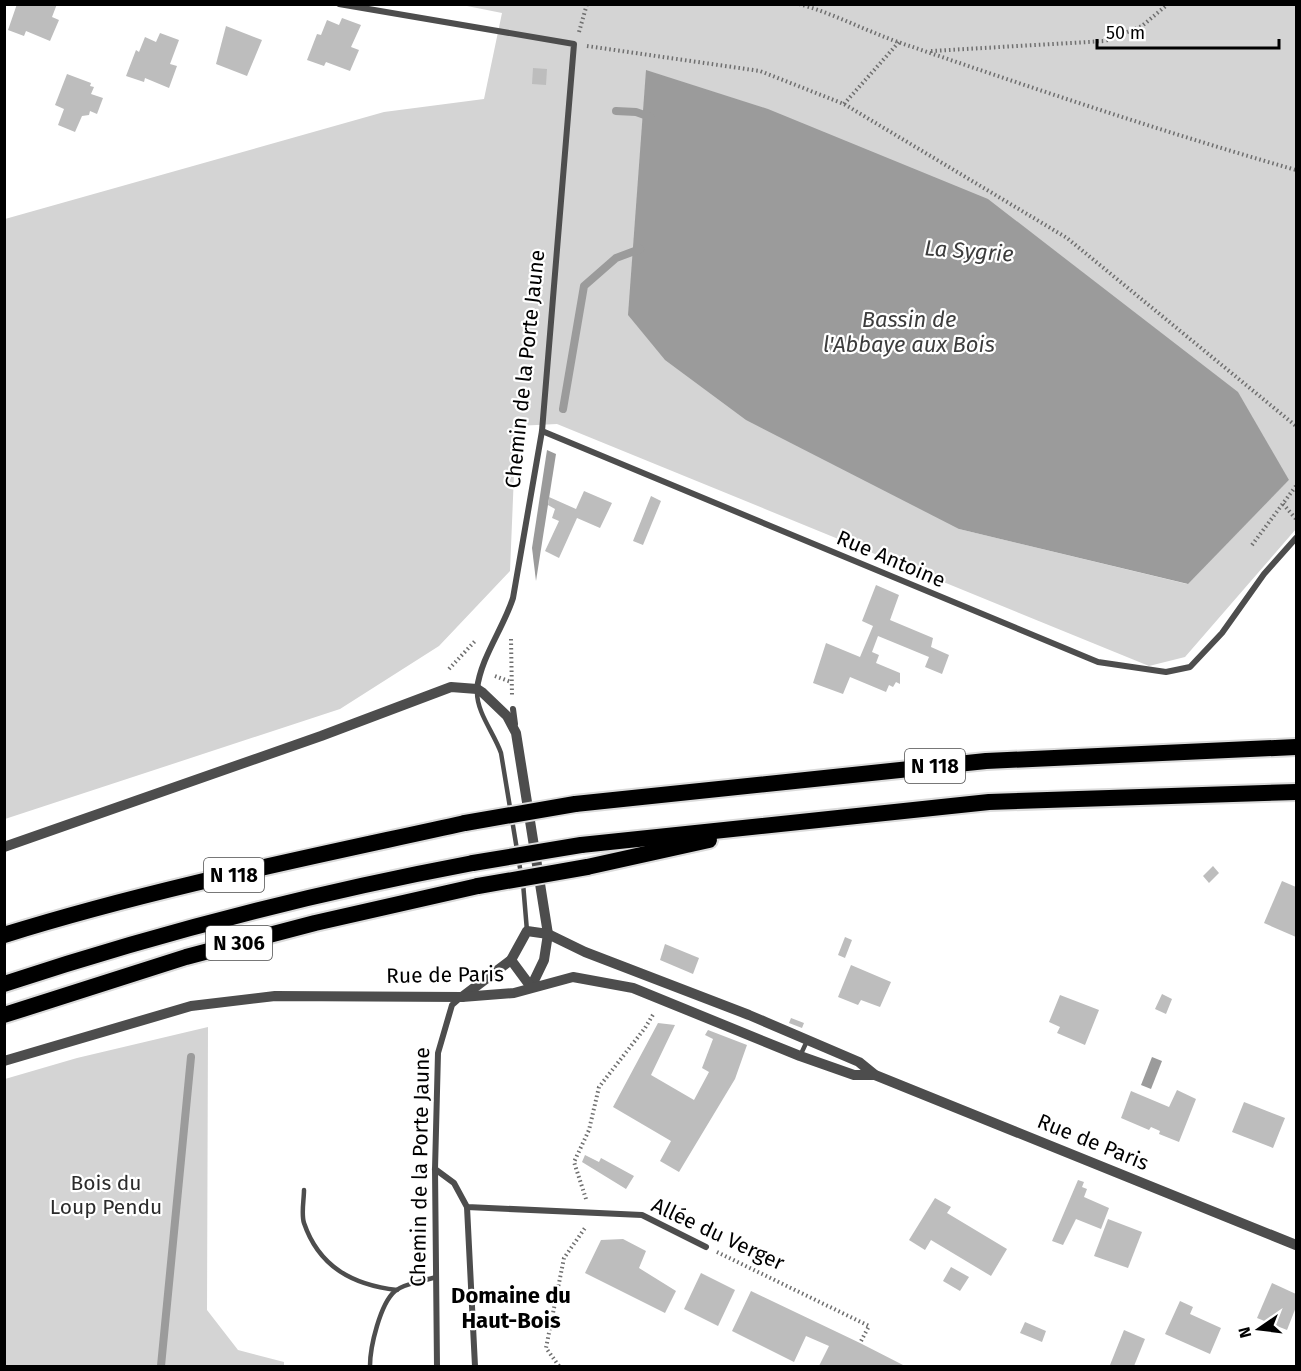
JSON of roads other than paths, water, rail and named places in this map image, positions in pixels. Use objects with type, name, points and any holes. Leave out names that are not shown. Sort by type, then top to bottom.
[{"type":"highway","name":"N 118","points":[[4,935],[54,919],[273,866],[465,823],[575,804],[986,761],[1296,747]]},
{"type":"highway","name":"N 118","points":[[4,984],[101,953],[284,903],[473,863],[581,845],[989,802],[1296,792]]},
{"type":"highway","name":"N 306","points":[[4,1016],[186,957],[315,923],[478,886],[627,860],[774,824]]},
{"type":"street","name":"Chemin de la Porte Jaune","points":[[339,4],[574,44],[542,431],[513,598],[506,621],[479,674],[477,689]]},
{"type":"street","name":"Rue Antoine","points":[[542,431],[1098,662],[1166,672],[1190,667],[1222,633],[1264,574],[1296,538]]},
{"type":"street","points":[[4,847],[321,736],[451,687],[477,689],[507,717],[516,734]]},
{"type":"street","points":[[511,960],[531,987],[544,960],[548,934],[513,709]]},
{"type":"street","name":"Chemin de la Porte Jaune","points":[[437,1366],[435,1169],[438,1053],[452,1005],[511,960],[527,931]]},
{"type":"street","name":"Rue de Paris","points":[[527,931],[548,934],[585,952],[749,1015],[859,1062],[875,1075],[1296,1245]]},
{"type":"street","name":"Rue de Paris","points":[[4,1061],[191,1006],[275,996],[462,997],[514,993],[573,978],[596,979],[633,988],[800,1056],[854,1075],[875,1075]]},
{"type":"street","points":[[435,1169],[454,1183],[467,1207],[475,1366]]},
{"type":"street","name":"Allée du Verger","points":[[467,1207],[642,1215],[706,1247]]},
{"type":"lane","points":[[477,689],[477,702],[495,736],[505,770],[525,897],[527,931]]},
{"type":"lane","points":[[702,1015],[708,1001]]},
{"type":"lane","points":[[800,1056],[807,1041]]},
{"type":"lane","points":[[304,1190],[304,1222],[326,1263],[370,1287],[397,1290],[436,1277]]},
{"type":"lane","points":[[370,1366],[370,1350],[387,1300],[397,1290]]},
{"type":"water","name":"Bassin de l'Abbaye aux Bois","points":[[646,70],[768,109],[988,199],[1238,392],[1289,480],[1188,584],[959,529],[746,420],[665,360],[628,315]]},
{"type":"water","points":[[547,450],[556,454],[536,581],[532,548]]},
{"type":"water","points":[[1152,1057],[1162,1061],[1151,1089],[1141,1085]]},
{"type":"waterway","name":"La Sygrie","points":[[616,111],[636,112],[650,117]]},
{"type":"waterway","points":[[563,409],[584,286],[616,258],[640,249]]},
{"type":"waterway","points":[[161,1366],[191,1057]]},
{"type":"district","name":"Domaine du Haut-Bois","points":[[511,1308]]},
{"type":"park label","name":"Bois du Loup Pendu","points":[[106,1195]]}]
